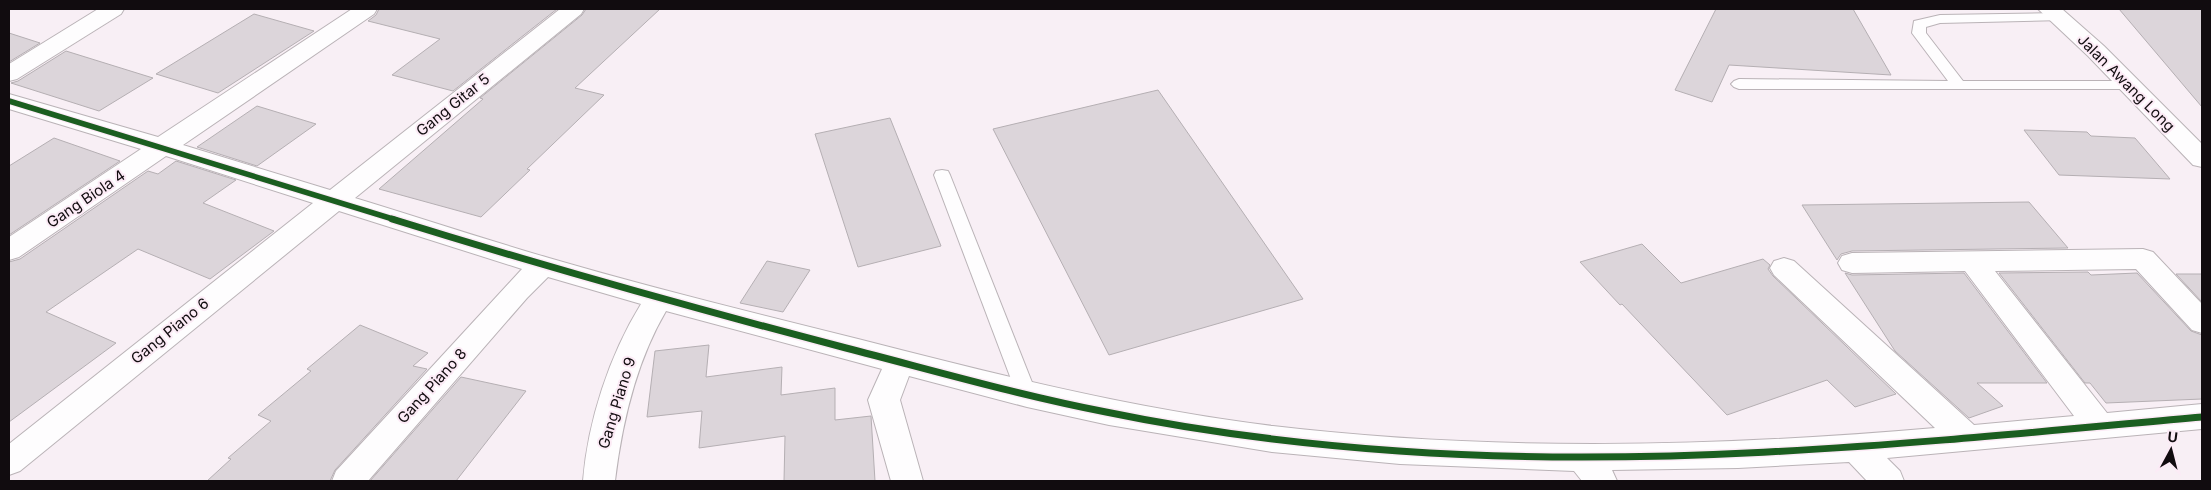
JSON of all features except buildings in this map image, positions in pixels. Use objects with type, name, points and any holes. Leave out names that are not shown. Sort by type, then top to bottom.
[{"type":"street","points":[[9,74],[113,9]]},
{"type":"street","name":"Gang Biola 4","points":[[9,250],[366,9]]},
{"type":"street","name":"Gang Gitar 5","points":[[325,207],[573,9]]},
{"type":"street","name":"Jalan Awang Long","points":[[2053,13],[2096,51],[2202,159]]},
{"type":"street","points":[[9,102],[148,157],[325,207],[531,277],[891,382],[1027,395],[1109,413],[1272,439],[1400,450],[1548,458],[1592,469],[1738,455],[1871,465],[1966,438],[2202,417]]},
{"type":"street","name":"Gang Piano 6","points":[[9,462],[325,207]]},
{"type":"street","points":[[1852,263],[2143,259],[2202,322]]},
{"type":"street","points":[[1972,261],[2100,427]]},
{"type":"street","points":[[1784,268],[1966,438]]},
{"type":"street","name":"Gang Piano 8","points":[[348,481],[531,277]]},
{"type":"street","name":"Gang Piano 9","points":[[599,481],[604,446],[623,377],[651,311]]},
{"type":"street","points":[[891,382],[907,481]]},
{"type":"lane","points":[[1959,85],[1919,33],[1920,24],[1940,19],[2053,13]]},
{"type":"lane","points":[[1739,84],[2131,86]]},
{"type":"lane","points":[[942,175],[1027,395]]},
{"type":"cycle path","points":[[9,101],[163,147],[543,266],[659,299],[1027,395],[1109,413],[1272,439],[1400,451],[1548,458],[1738,455],[1856,448],[2202,417]]}]
